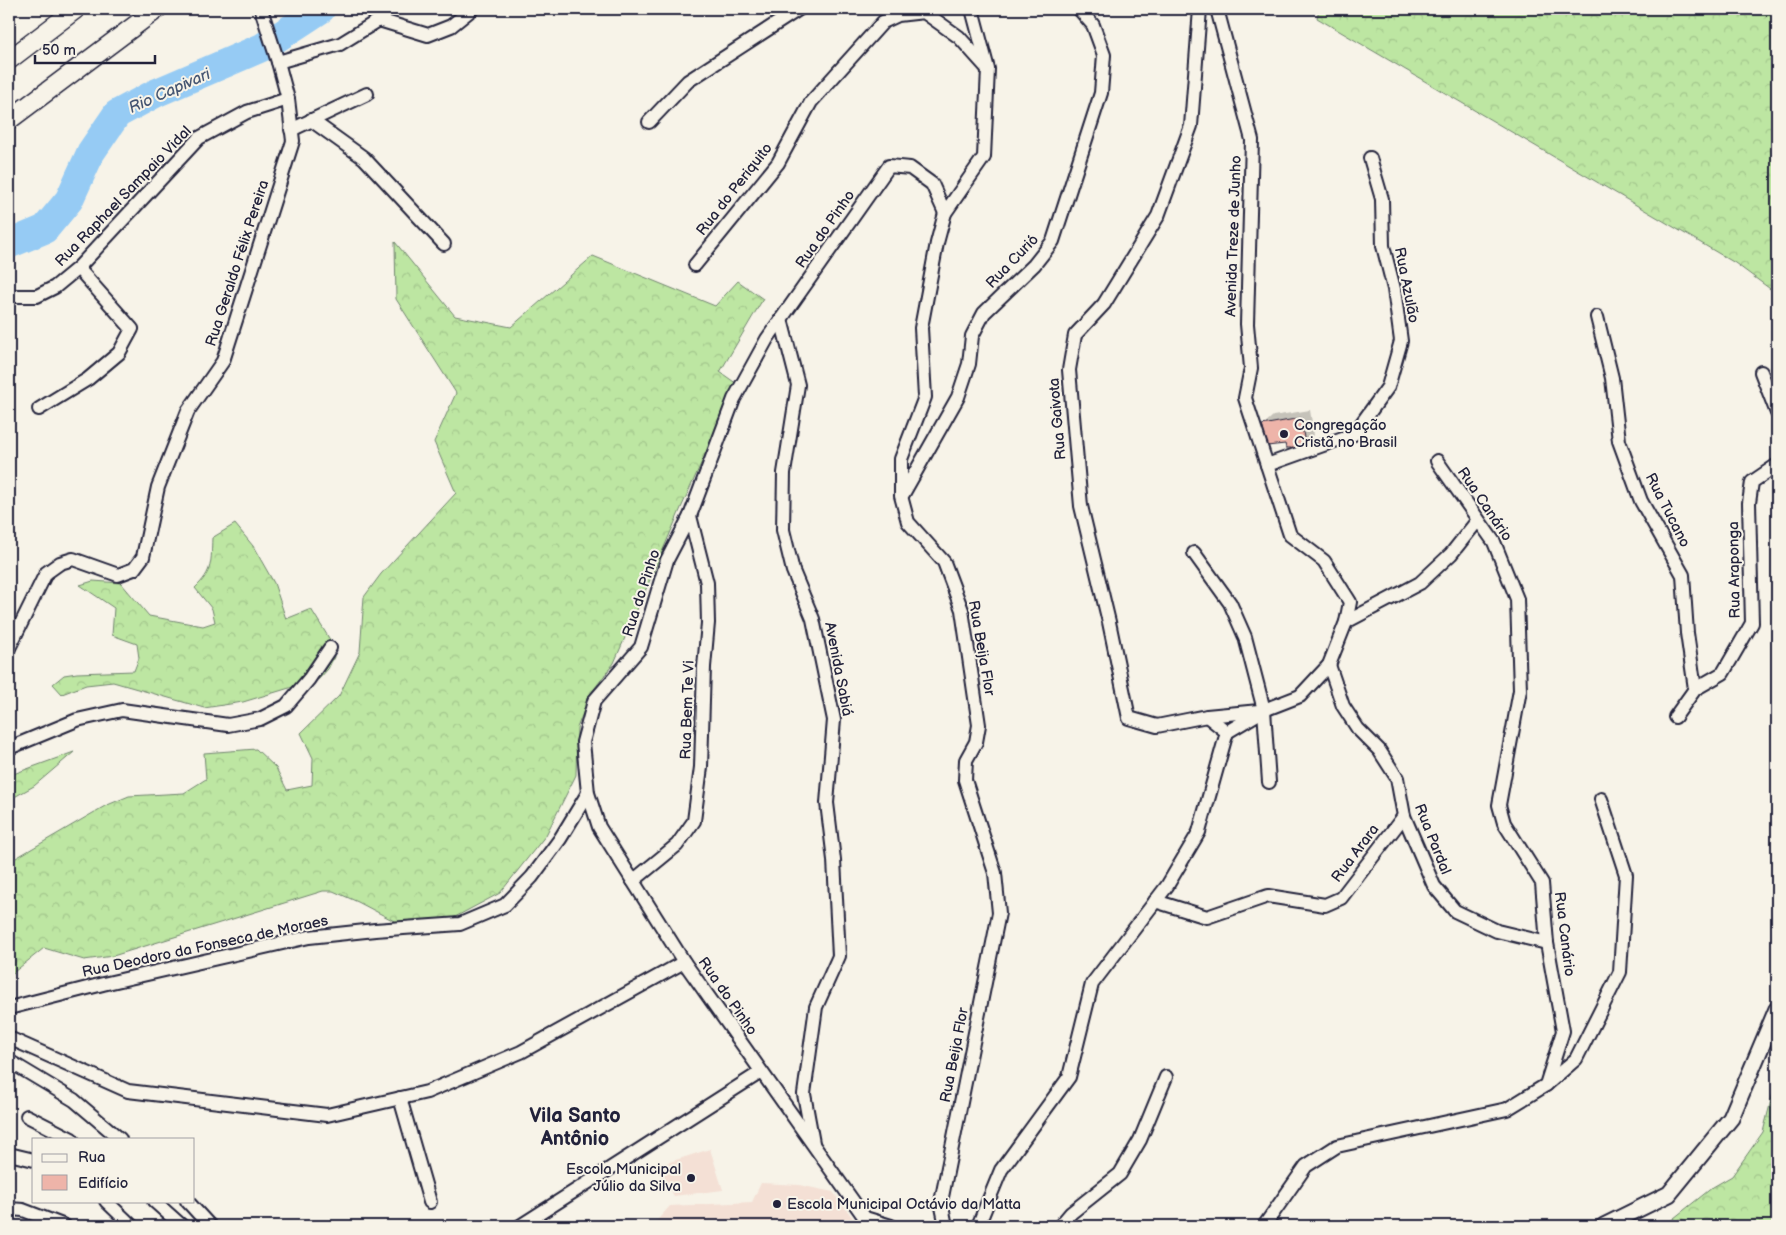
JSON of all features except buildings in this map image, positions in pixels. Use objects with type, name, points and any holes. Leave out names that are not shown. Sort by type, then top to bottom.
[{"type":"main road","points":[[9,60],[76,9]]},
{"type":"main road","points":[[9,120],[157,9]]},
{"type":"street","name":"Rua Geraldo Félix Pereira","points":[[9,648],[46,573],[60,563],[73,559],[118,575],[134,570],[143,557],[158,487],[188,411],[223,361],[293,141],[288,100],[261,9]]},
{"type":"street","points":[[278,62],[340,44],[379,20],[428,35],[451,26],[472,9]]},
{"type":"street","points":[[648,122],[688,81],[799,9]]},
{"type":"street","name":"Rua Beija Flor","points":[[946,1226],[941,1202],[999,913],[995,872],[965,780],[966,760],[976,742],[979,724],[962,610],[944,562],[908,522],[902,496],[902,459],[925,397],[921,328],[937,243],[945,213],[984,157],[988,69],[972,9]]},
{"type":"street","name":"Rua Curió","points":[[902,496],[958,397],[969,364],[972,336],[984,313],[1034,265],[1053,241],[1101,93],[1104,55],[1093,25],[1079,9]]},
{"type":"street","name":"Rua Gaivota","points":[[1200,9],[1191,126],[1158,216],[1104,304],[1075,335],[1069,370],[1081,506],[1109,622],[1128,718],[1157,726],[1206,716]]},
{"type":"street","name":"Avenida Treze de Junho","points":[[1217,9],[1252,140],[1247,324],[1251,368],[1245,398],[1290,535],[1324,561],[1350,602],[1346,622],[1329,665]]},
{"type":"street","name":"Rua do Periquito","points":[[695,265],[778,163],[812,102],[883,22],[898,15],[924,12],[959,37],[988,69]]},
{"type":"street","points":[[291,130],[367,94]]},
{"type":"street","name":"Rua Raphael Sampaio Vidal","points":[[9,296],[37,296],[55,287],[78,268],[199,138],[247,112],[288,100]]},
{"type":"street","points":[[311,120],[364,158],[444,244]]},
{"type":"street","name":"Rua Azulão","points":[[1268,465],[1354,434],[1388,387],[1401,342],[1394,289],[1383,246],[1382,199],[1370,158]]},
{"type":"street","name":"Rua do Pinho","points":[[891,1226],[865,1218],[684,962],[599,827],[588,793],[583,742],[594,701],[642,647],[667,560],[690,516],[734,399],[767,339],[890,166],[910,168],[932,184],[945,213]]},
{"type":"street","points":[[39,409],[88,379],[119,353],[132,329],[78,268]]},
{"type":"street","name":"Rua Tucano","points":[[1597,317],[1612,378],[1619,441],[1642,501],[1684,575],[1687,633],[1695,689]]},
{"type":"street","name":"Avenida Sabiá","points":[[781,319],[798,385],[784,473],[784,530],[794,571],[813,619],[834,720],[827,802],[834,860],[840,956],[816,1007],[804,1094],[813,1145]]},
{"type":"street","points":[[1761,372],[1777,413]]},
{"type":"street","name":"Rua Canário","points":[[1437,461],[1494,542],[1517,598],[1520,690],[1499,804],[1504,823],[1542,883],[1547,943],[1563,1031],[1546,1085]]},
{"type":"street","name":"Rua Araponga","points":[[1675,718],[1695,689],[1723,673],[1752,623],[1749,504],[1752,482],[1777,465]]},
{"type":"street","name":"Rua Bem Te Vi","points":[[634,881],[677,845],[694,820],[701,767],[704,667],[708,613],[707,583],[690,516]]},
{"type":"street","points":[[1346,622],[1420,583],[1451,554],[1478,520]]},
{"type":"street","points":[[1194,553],[1230,603],[1245,637],[1264,710],[1269,782]]},
{"type":"street","points":[[9,748],[77,720],[122,710],[228,724],[260,719],[286,706],[330,648]]},
{"type":"street","points":[[978,1226],[1001,1170],[1069,1076],[1092,984],[1167,886],[1199,832],[1227,732],[1264,710],[1300,696],[1329,665]]},
{"type":"street","name":"Rua Pardal","points":[[1329,665],[1343,706],[1358,729],[1379,750],[1397,778],[1404,816],[1434,886],[1455,911],[1497,931],[1547,943]]},
{"type":"street","points":[[1206,716],[1264,710]]},
{"type":"street","points":[[1206,716],[1227,732]]},
{"type":"street","name":"Rua Deodoro da Fonseca de Moraes","points":[[9,1008],[103,984],[310,937],[460,924],[505,905],[532,877],[560,839],[588,793]]},
{"type":"street","points":[[1264,1226],[1306,1166],[1337,1146],[1507,1109],[1546,1085],[1576,1059],[1620,972],[1626,875],[1601,800]]},
{"type":"street","name":"Rua Arara","points":[[1155,901],[1207,916],[1268,896],[1325,905],[1341,898],[1404,816]]},
{"type":"street","points":[[9,1038],[128,1091],[327,1115],[427,1092],[521,1052],[684,962]]},
{"type":"street","points":[[1604,1226],[1669,1194],[1731,1118],[1777,1009]]},
{"type":"street","points":[[9,1061],[74,1100],[119,1138]]},
{"type":"street","points":[[520,1226],[761,1072]]},
{"type":"street","points":[[1060,1226],[1072,1213],[1120,1174],[1140,1140],[1166,1077]]},
{"type":"street","points":[[400,1098],[430,1202]]},
{"type":"street","points":[[27,1116],[70,1138]]},
{"type":"street","points":[[9,1154],[32,1160]]},
{"type":"street","points":[[107,1202],[132,1226]]},
{"type":"street","points":[[155,1202],[182,1226]]},
{"type":"street","points":[[188,1202],[210,1226]]},
{"type":"street","points":[[9,1209],[23,1210],[65,1226]]},
{"type":"shaded area","name":"Escola Municipal Júlio da Silva","points":[[710,1149],[723,1190],[674,1196],[657,1166]]},
{"type":"shaded area","name":"Escola Municipal Octávio da Matta","points":[[761,1183],[799,1185],[833,1192],[859,1226],[652,1226],[670,1206],[752,1202]]},
{"type":"green space","points":[[1319,9],[1777,9],[1777,294],[1735,263],[1317,18]]},
{"type":"green space","points":[[395,242],[455,316],[511,327],[593,256],[715,306],[738,281],[763,299],[720,372],[737,384],[614,663],[591,693],[577,728],[576,775],[546,835],[500,893],[455,917],[427,923],[398,923],[333,891],[323,891],[113,956],[84,960],[44,948],[9,976],[9,862],[105,806],[129,796],[184,793],[206,779],[204,753],[256,749],[276,768],[287,790],[312,785],[313,758],[301,733],[339,696],[360,652],[364,597],[381,574],[456,493],[434,442],[456,393],[396,299]]},
{"type":"green space","points":[[235,524],[253,546],[274,583],[286,619],[311,609],[332,643],[334,657],[328,669],[319,679],[243,702],[204,708],[113,682],[86,685],[62,694],[53,684],[64,675],[134,671],[139,658],[137,644],[112,635],[114,608],[80,585],[93,581],[121,583],[149,616],[203,626],[215,622],[212,609],[195,588],[201,582],[210,566],[212,538]]},
{"type":"green space","points":[[74,752],[34,786],[9,800],[9,777]]},
{"type":"green space","points":[[1777,1077],[1777,1226],[1664,1226],[1713,1187],[1732,1176],[1763,1132]]},
{"type":"waterway","name":"Rio Capivari","points":[[9,244],[45,229],[69,200],[91,152],[117,114],[156,93],[263,47],[321,9]]},
{"type":"place","name":"Congregação Cristã no Brasil","points":[[1284,434]]},
{"type":"place","name":"Escola Municipal Júlio da Silva","points":[[691,1178]]},
{"type":"place","name":"Escola Municipal Octávio da Matta","points":[[777,1204]]},
{"type":"district","name":"Vila Santo Antônio","points":[[575,1126]]}]
